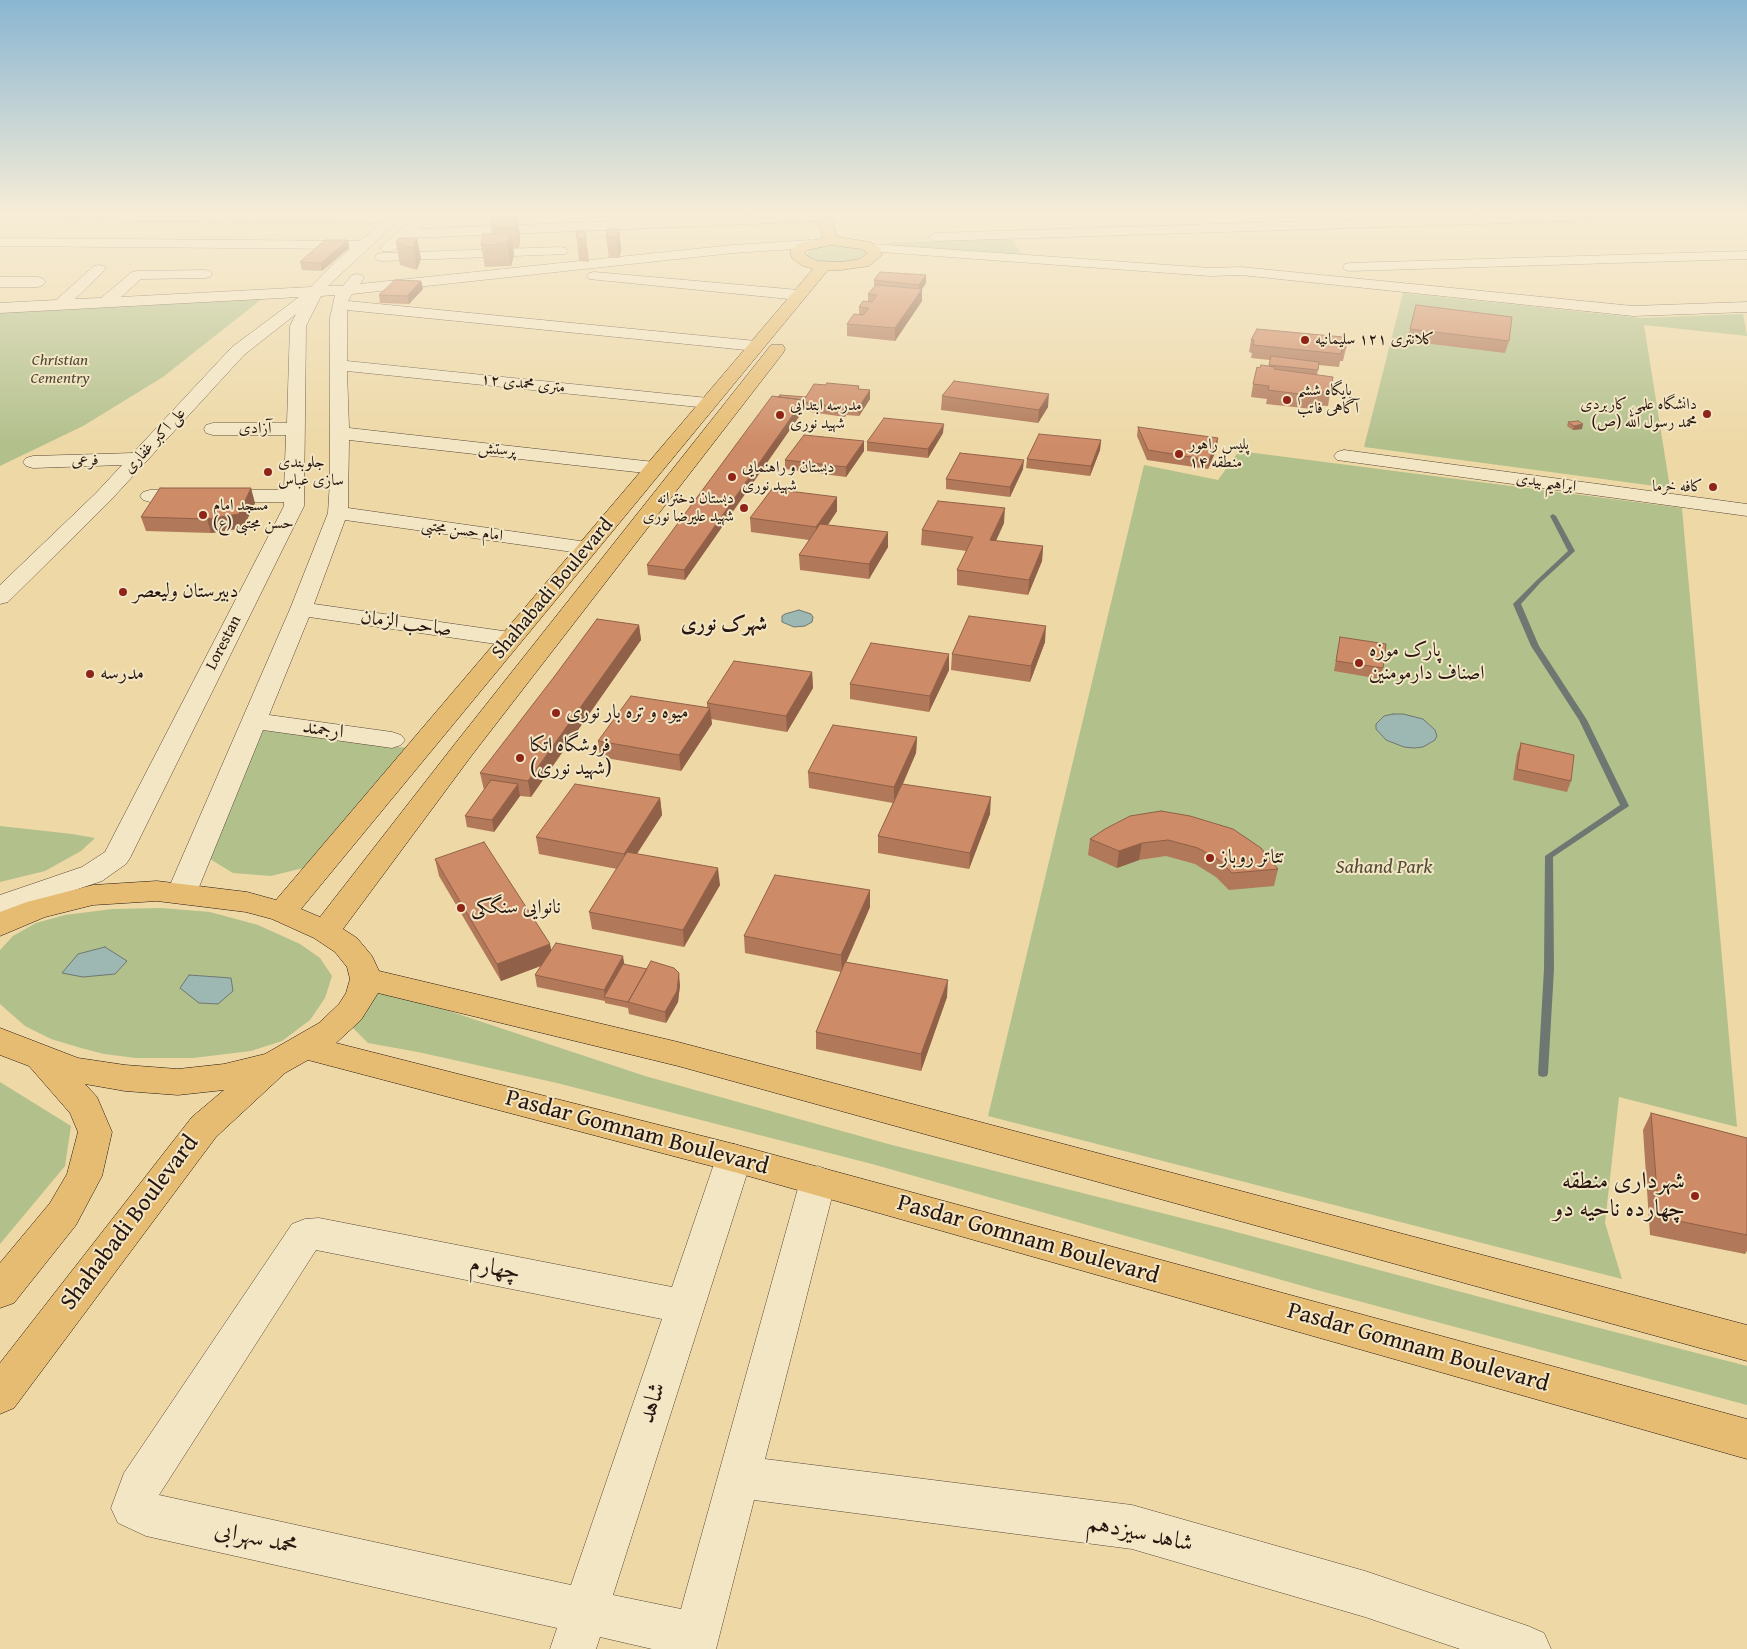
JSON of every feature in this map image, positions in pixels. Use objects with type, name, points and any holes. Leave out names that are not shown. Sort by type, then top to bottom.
[{"type":"main road","name":"Shahabadi Boulevard","points":[[282,912],[804,291]]},
{"type":"main road","name":"Shahabadi Boulevard","points":[[325,931],[813,291]]},
{"type":"main road","points":[[0,1040],[7,1045],[75,1070],[125,1078],[178,1082],[224,1077],[275,1064],[330,1031],[350,1012],[361,996],[366,979],[361,964],[351,951],[325,931],[282,912],[247,902],[182,892],[126,892],[93,895],[3,916]]},
{"type":"main road","points":[[366,979],[678,1054],[1747,1343]]},
{"type":"main road","name":"Pasdar Gomnam Boulevard","points":[[306,1047],[734,1158],[1747,1439]]},
{"type":"main road","points":[[0,1292],[63,1214],[84,1176],[95,1132],[85,1106],[39,1057]]},
{"type":"main road","name":"Shahabadi Boulevard","points":[[0,1395],[204,1127],[275,1064]]},
{"type":"street","points":[[60,305],[75,291]]},
{"type":"street","points":[[106,302],[119,291]]},
{"type":"street","name":"Lorestan","points":[[343,298],[347,291]]},
{"type":"street","points":[[343,298],[393,291]]},
{"type":"street","points":[[754,291],[799,295]]},
{"type":"street","points":[[1437,291],[1633,311],[1747,307]]},
{"type":"street","name":"Lorestan","points":[[3,916],[92,874],[116,858],[294,506],[298,326],[315,292]]},
{"type":"street","points":[[0,308],[315,292],[343,298],[756,346]]},
{"type":"street","name":"علی اکبر غفاری","points":[[0,596],[103,496],[238,351],[315,292]]},
{"type":"street","points":[[182,892],[255,721],[338,513],[340,433],[338,318],[343,298]]},
{"type":"street","name":"۱۲ متری محمدی","points":[[339,365],[708,403]]},
{"type":"street","name":"آزادی","points":[[213,429],[296,429]]},
{"type":"street","name":"پرستش","points":[[340,433],[654,468]]},
{"type":"street","name":"ابراهیم بیدی","points":[[1344,456],[1747,510]]},
{"type":"street","name":"فرعی","points":[[33,462],[137,459]]},
{"type":"street","points":[[150,496],[294,496]]},
{"type":"street","name":"امام حسن مجتبی","points":[[338,513],[587,548]]},
{"type":"street","name":"صاحب الزمان","points":[[301,609],[510,639]]},
{"type":"street","name":"ارجمند","points":[[255,721],[392,740]]},
{"type":"street","name":"شاهد","points":[[579,1630],[734,1158]]},
{"type":"street","points":[[695,1643],[818,1181]]},
{"type":"street","name":"چهارم","points":[[305,1235],[319,1234],[685,1307]]},
{"type":"street","name":"محمد سهرابی","points":[[305,1235],[139,1488],[133,1508],[146,1514],[579,1630],[695,1643]]},
{"type":"street","name":"شاهد سیزدهم","points":[[739,1477],[1132,1527],[1365,1594],[1528,1649]]},
{"type":"green space","points":[[1403,293],[1641,318],[1743,314],[1747,336],[1644,325],[1670,488],[1364,447]]},
{"type":"green space","name":"Christian Cementry","points":[[263,298],[163,377],[83,426],[0,466],[0,313]]},
{"type":"green space","name":"Sahand Park","points":[[1239,451],[1682,508],[1737,1127],[1619,1097],[1605,1223],[1622,1279],[988,1116],[1144,465],[1218,480]]},
{"type":"green space","points":[[260,728],[414,749],[307,867],[271,876],[233,873],[210,859]]},
{"type":"green space","points":[[0,826],[95,838],[81,851],[45,871],[0,882]]},
{"type":"green space","points":[[161,908],[210,912],[258,925],[300,944],[320,958],[332,976],[325,998],[310,1020],[282,1041],[251,1051],[193,1058],[136,1058],[104,1054],[81,1048],[51,1039],[25,1026],[0,1004],[0,950],[13,936],[36,923],[65,915],[112,909]]},
{"type":"green space","points":[[380,990],[645,1076],[892,1145],[1225,1229],[1747,1366],[1747,1405],[1317,1290],[872,1164],[557,1083],[418,1052],[368,1043],[350,1025]]},
{"type":"green space","points":[[0,1082],[71,1126],[65,1166],[0,1244]]},
{"type":"water","points":[[799,610],[811,614],[813,617],[812,622],[805,626],[794,627],[782,622],[782,616]]},
{"type":"water","points":[[1403,714],[1423,719],[1435,730],[1437,736],[1435,740],[1423,747],[1414,748],[1404,747],[1386,740],[1376,729],[1376,724],[1384,716]]},
{"type":"water","points":[[105,947],[127,961],[115,974],[83,977],[62,973],[78,954]]},
{"type":"water","points":[[189,975],[231,978],[233,991],[218,1004],[199,1003],[180,988]]},
{"type":"building","points":[[383,291],[412,291],[407,296],[379,295]]},
{"type":"building","points":[[871,291],[921,291],[895,328],[847,324],[854,314],[863,315],[869,308],[859,307],[863,301],[872,302],[877,295],[868,294]]},
{"type":"building","points":[[1416,305],[1512,317],[1509,341],[1410,329]]},
{"type":"building","points":[[1257,329],[1343,337],[1342,343],[1346,343],[1346,348],[1342,348],[1341,354],[1253,345],[1254,340],[1251,340]]},
{"type":"building","points":[[1271,356],[1319,362],[1318,370],[1269,365]]},
{"type":"building","points":[[1261,365],[1275,367],[1274,369],[1333,377],[1330,393],[1317,391],[1316,396],[1268,390],[1269,386],[1253,384],[1257,367],[1260,368]]},
{"type":"building","points":[[954,381],[1049,394],[1039,410],[942,396]]},
{"type":"building","points":[[827,383],[859,386],[858,389],[870,390],[859,407],[846,406],[845,408],[802,402],[684,570],[647,565],[772,396],[804,400],[814,384],[826,385]]},
{"type":"building","points":[[780,395],[806,397],[804,400],[778,397]]},
{"type":"building","points":[[884,418],[944,424],[928,449],[867,442]]},
{"type":"building","points":[[1578,421],[1583,424],[1574,426],[1568,422]]},
{"type":"building","points":[[1138,427],[1218,438],[1209,460],[1148,450]]},
{"type":"building","points":[[1039,434],[1101,440],[1091,466],[1027,459]]},
{"type":"building","points":[[804,435],[864,441],[846,467],[785,460]]},
{"type":"building","points":[[960,453],[1024,460],[1010,487],[946,479]]},
{"type":"building","points":[[160,488],[251,488],[239,514],[207,519],[141,517]]},
{"type":"building","points":[[772,489],[837,497],[816,527],[750,518]]},
{"type":"building","points":[[938,501],[1005,508],[990,540],[1043,546],[1029,580],[957,570],[973,537],[922,530]]},
{"type":"building","points":[[820,524],[888,532],[869,564],[799,555]]},
{"type":"building","points":[[969,616],[1046,626],[1031,666],[952,654]]},
{"type":"building","points":[[597,619],[639,625],[528,781],[480,773],[554,677]]},
{"type":"building","points":[[1340,637],[1386,644],[1383,668],[1336,661]]},
{"type":"building","points":[[871,643],[949,654],[930,696],[850,684]]},
{"type":"building","points":[[734,661],[812,672],[786,716],[707,703]]},
{"type":"building","points":[[631,696],[710,708],[679,755],[598,741]]},
{"type":"building","points":[[833,725],[917,737],[894,787],[808,772]]},
{"type":"building","points":[[1521,743],[1574,755],[1571,781],[1517,769]]},
{"type":"building","points":[[491,780],[518,784],[492,820],[465,816]]},
{"type":"building","points":[[575,784],[660,798],[624,854],[536,837]]},
{"type":"building","points":[[902,784],[991,797],[970,853],[878,836]]},
{"type":"building","points":[[1161,811],[1190,816],[1233,829],[1261,848],[1278,869],[1232,873],[1219,860],[1198,848],[1168,840],[1142,843],[1119,851],[1090,839],[1130,816]]},
{"type":"building","points":[[484,842],[550,944],[497,964],[435,859]]},
{"type":"building","points":[[627,852],[718,868],[683,930],[589,912]]},
{"type":"building","points":[[775,875],[870,890],[841,955],[744,936]]},
{"type":"building","points":[[556,943],[623,956],[604,990],[535,975]]},
{"type":"building","points":[[651,961],[674,968],[679,973],[677,991],[665,1012],[628,1002]]},
{"type":"building","points":[[845,962],[948,980],[921,1054],[816,1032]]},
{"type":"building","points":[[623,964],[647,969],[628,1002],[604,997]]},
{"type":"building","name":"شهرداری منطقه چهارده ناحیه دو","points":[[1651,1113],[1747,1138],[1747,1235],[1659,1217]]},
{"type":"waterway","points":[[1543,1073],[1549,969],[1549,856],[1625,806],[1583,720],[1535,646],[1517,604],[1572,551],[1553,516]]},
{"type":"place","name":"كلانتری ١٢١ سلیمانیه","points":[[1305,340]]},
{"type":"place","name":"پایگاه ششم آگاهی فاتب","points":[[1287,400]]},
{"type":"place","name":"دانشگاه علمی کاربردی محمد رسول الله (ص)","points":[[1707,414]]},
{"type":"place","name":"مدرسه ابتدایی شهید نوری","points":[[780,415]]},
{"type":"place","name":"پلیس راهور منطقه ۱۴","points":[[1179,454]]},
{"type":"place","name":"جلوبندی سازی عباس","points":[[268,472]]},
{"type":"place","name":"دبستان و راهنمایی شهید نوری","points":[[732,477]]},
{"type":"place","name":"کافه خرما","points":[[1713,487]]},
{"type":"place","name":"دبستان دخترانه شهید علیرضا نوری","points":[[744,508]]},
{"type":"place","name":"مسجد امام حسن مجتبی (ع)","points":[[203,515]]},
{"type":"place","name":"دبیرستان ولیعصر","points":[[123,592]]},
{"type":"place","name":"پارک موزه اصناف دارمومنین","points":[[1359,663]]},
{"type":"place","name":"مدرسه","points":[[90,674]]},
{"type":"place","name":"میوه و تره بار نوری","points":[[556,713]]},
{"type":"place","name":"فروشگاه اتکا (شهید نوری)","points":[[520,758]]},
{"type":"place","name":"تئاتر روباز","points":[[1210,858]]},
{"type":"place","name":"نانوایی سنگکی","points":[[461,908]]},
{"type":"place","name":"شهرداری منطقه چهارده ناحیه دو","points":[[1695,1196]]},
{"type":"district","name":"شهرک نوری","points":[[724,625]]}]
